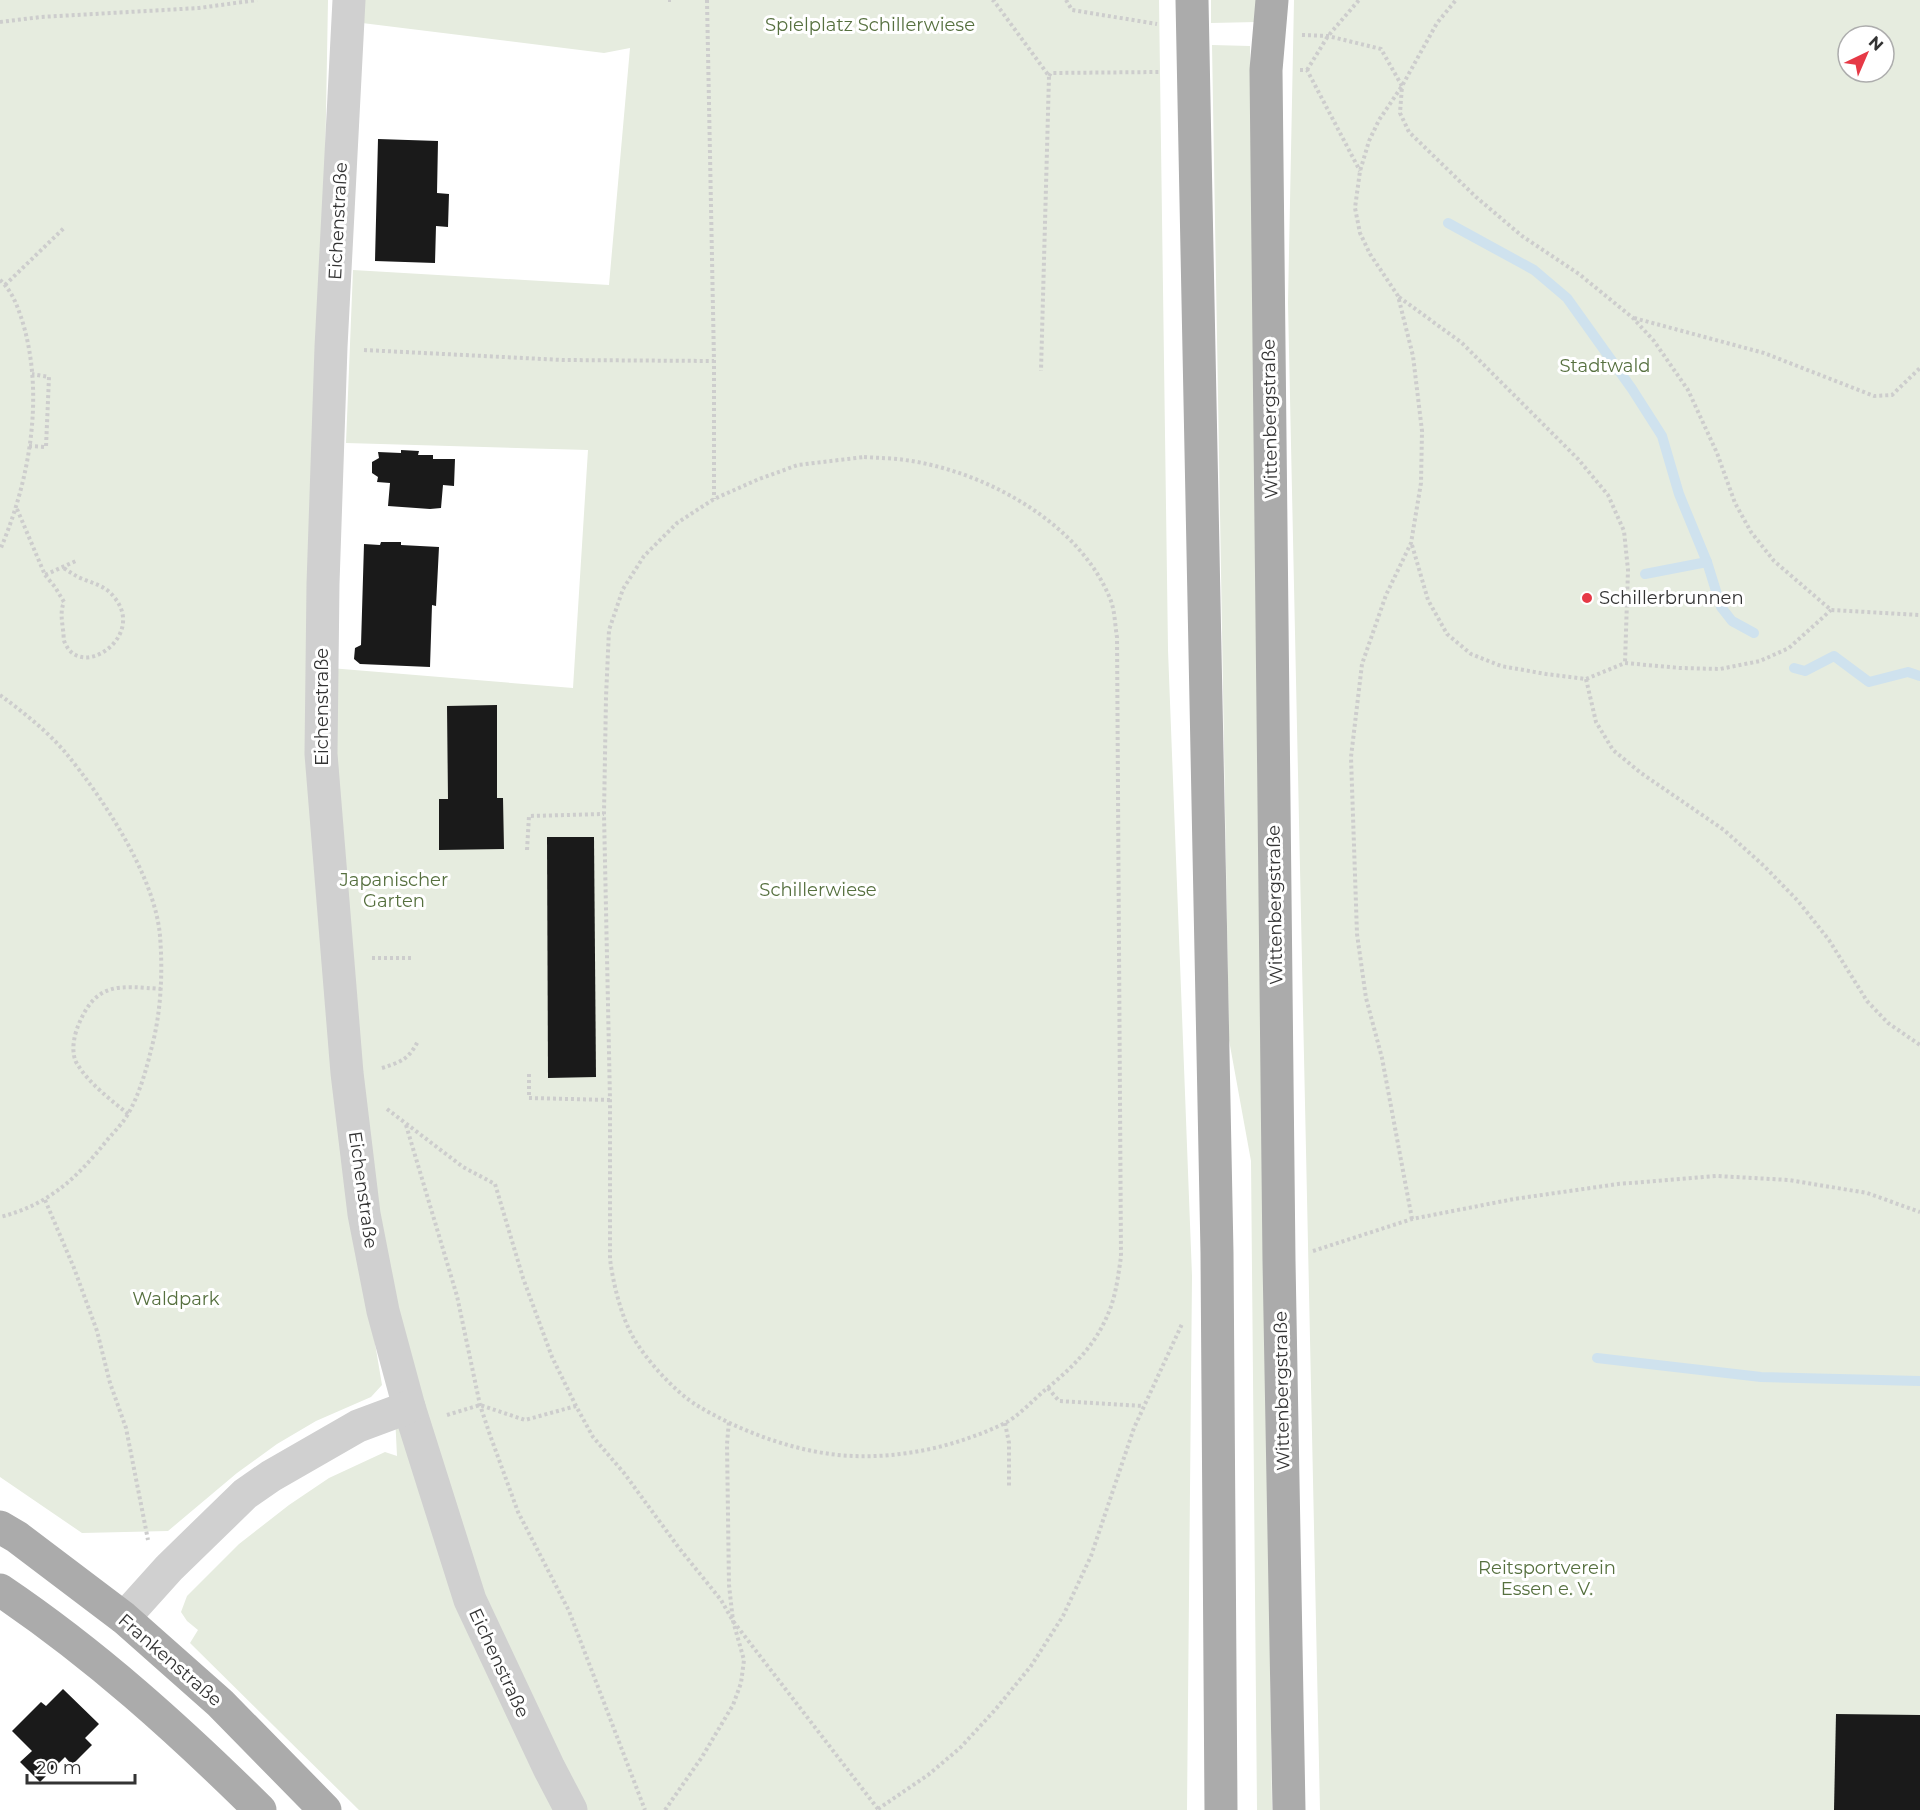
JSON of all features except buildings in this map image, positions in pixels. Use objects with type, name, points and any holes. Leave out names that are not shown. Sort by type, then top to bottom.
[{"type":"main road","name":"Wittenbergstraße","points":[[1272,0],[1266,70],[1289,1810]]},
{"type":"main road","points":[[1192,15],[1217,1253],[1221,1810]]},
{"type":"main road","name":"Frankenstraße","points":[[0,1527],[17,1537],[124,1618],[220,1703],[325,1810]]},
{"type":"main road","points":[[0,1590],[132,1690],[192,1743],[260,1810]]},
{"type":"main road","points":[[65,1638],[124,1618]]},
{"type":"street","name":"Eichenstraße","points":[[349,0],[331,347],[323,584],[321,754],[348,1079],[364,1214],[383,1311],[412,1416],[470,1600],[571,1810]]},
{"type":"street","points":[[124,1618],[169,1568],[245,1494],[271,1476],[358,1426],[412,1416]]},
{"type":"path","points":[[0,22],[41,17],[200,8],[257,0]]},
{"type":"path","points":[[707,0],[714,361],[714,499]]},
{"type":"path","points":[[992,0],[1048,76],[1041,370]]},
{"type":"path","points":[[1066,0],[1072,10],[1192,15]]},
{"type":"path","points":[[1307,70],[1328,36],[1359,0]]},
{"type":"path","points":[[1412,1218],[1382,1059],[1366,998],[1359,945],[1351,757],[1362,664],[1386,595],[1411,543],[1421,483],[1422,431],[1413,356],[1398,296],[1370,254],[1360,233],[1355,208],[1360,171],[1369,141],[1379,120],[1402,86],[1437,23],[1456,0]]},
{"type":"path","points":[[1295,34],[1328,36],[1381,49],[1402,86],[1400,113],[1409,132],[1476,197],[1521,236],[1579,274],[1633,318],[1654,340],[1688,390],[1717,453],[1735,503],[1751,532],[1774,561],[1831,610],[1920,615]]},
{"type":"path","points":[[1048,76],[1052,73],[1120,72]]},
{"type":"path","points":[[1316,87],[1360,171]]},
{"type":"path","points":[[5,285],[65,227]]},
{"type":"path","points":[[0,280],[17,304],[26,334],[32,374],[29,446],[16,508],[0,550]]},
{"type":"path","points":[[1398,296],[1462,343],[1578,459],[1608,495],[1624,531],[1628,570],[1625,663]]},
{"type":"path","points":[[1633,318],[1764,353],[1874,396],[1892,395],[1920,368]]},
{"type":"path","points":[[331,347],[411,354],[563,360],[714,361]]},
{"type":"path","points":[[29,446],[46,447],[49,377],[32,374]]},
{"type":"path","points":[[864,457],[906,460],[956,472],[992,486],[1031,509],[1071,539],[1093,565],[1112,603],[1117,637],[1121,1257],[1117,1287],[1108,1314],[1077,1364],[1005,1423],[946,1446],[905,1453],[853,1456],[808,1450],[761,1437],[698,1406],[666,1379],[633,1337],[613,1284],[610,1259],[610,1100],[604,814],[609,630],[623,589],[644,556],[677,524],[714,499],[798,465],[864,457]]},
{"type":"path","points":[[16,508],[45,575],[64,602],[61,618],[64,643],[80,656],[92,657],[102,654],[122,632],[125,620],[120,604],[100,585],[79,578],[62,567]]},
{"type":"path","points":[[1411,543],[1428,600],[1447,634],[1471,654],[1501,666],[1546,674],[1586,679],[1625,663],[1720,669],[1760,661],[1789,648],[1831,610]]},
{"type":"path","points":[[45,575],[78,560]]},
{"type":"path","points":[[1586,679],[1596,722],[1613,750],[1641,773],[1724,830],[1764,866],[1798,901],[1829,940],[1867,1001],[1888,1023],[1920,1045]]},
{"type":"path","points":[[0,694],[32,719],[64,752],[105,807],[138,864],[151,898],[160,935],[161,989],[157,1030],[146,1070],[128,1114],[89,1163],[45,1200],[0,1217]]},
{"type":"path","points":[[527,850],[528,816],[604,814]]},
{"type":"path","points":[[381,958],[413,958]]},
{"type":"path","points":[[128,1114],[95,1087],[75,1060],[74,1039],[82,1016],[95,997],[108,989],[126,987],[161,989]]},
{"type":"path","points":[[348,1079],[401,1061],[411,1054],[418,1041]]},
{"type":"path","points":[[529,1074],[529,1098],[610,1100]]},
{"type":"path","points":[[348,1079],[463,1167],[495,1184],[523,1278],[552,1358],[593,1437],[624,1473],[679,1548],[722,1600],[733,1621],[878,1810],[928,1775],[960,1748],[995,1710],[1031,1665],[1063,1616],[1090,1556],[1134,1428],[1183,1321]]},
{"type":"path","points":[[406,1123],[457,1296],[480,1404],[518,1512],[569,1611],[645,1810]]},
{"type":"path","points":[[1280,1261],[1412,1218],[1514,1199],[1618,1184],[1717,1176],[1789,1180],[1867,1192],[1920,1212]]},
{"type":"path","points":[[45,1200],[98,1331],[110,1383],[126,1428],[148,1542]]},
{"type":"path","points":[[1048,1388],[1059,1401],[1144,1406]]},
{"type":"path","points":[[412,1416],[480,1404],[525,1419],[576,1406]]},
{"type":"path","points":[[665,1810],[702,1757],[733,1704],[741,1683],[744,1660],[733,1621],[729,1585],[727,1444],[729,1421]]},
{"type":"path","points":[[1005,1423],[1009,1443],[1009,1486]]},
{"type":"green space","name":"Waldpark","points":[[0,0],[328,0],[322,340],[353,1212],[382,1385],[371,1397],[316,1421],[277,1444],[237,1473],[168,1531],[82,1533],[0,1477]]},
{"type":"green space","points":[[362,0],[1159,0],[1168,650],[1192,1276],[1187,1810],[359,1810],[190,1643],[198,1630],[187,1621],[181,1612],[187,1596],[239,1544],[289,1505],[329,1478],[385,1452],[397,1456],[390,1315],[368,1210],[330,668],[573,688],[588,450],[346,443],[353,270],[609,285],[630,48],[604,53],[354,22]]},
{"type":"green space","points":[[1211,0],[1257,0],[1257,22],[1211,23]]},
{"type":"green space","name":"Stadtwald","points":[[1294,0],[1920,0],[1920,1810],[1320,1810],[1288,303]]},
{"type":"green space","points":[[1212,45],[1250,46],[1272,1810],[1257,1810],[1251,1161],[1229,1040]]},
{"type":"waterway","points":[[1448,223],[1534,270],[1567,298],[1632,389],[1662,436],[1679,494],[1707,562]]},
{"type":"waterway","points":[[1645,574],[1707,562],[1721,607],[1732,621],[1754,633]]},
{"type":"waterway","points":[[1794,668],[1805,671],[1834,656],[1869,682],[1908,672],[1920,676]]},
{"type":"waterway","points":[[1597,1358],[1761,1377],[1920,1381]]},
{"type":"place","name":"Schillerbrunnen","points":[[1587,598]]},
{"type":"park label","name":"Spielplatz Schillerwiese","points":[[870,25]]},
{"type":"park label","name":"Japanischer Garten","points":[[394,890]]},
{"type":"park label","name":"Schillerwiese","points":[[818,890]]},
{"type":"park label","name":"Reitsportverein Essen e. V.","points":[[1547,1578]]}]
